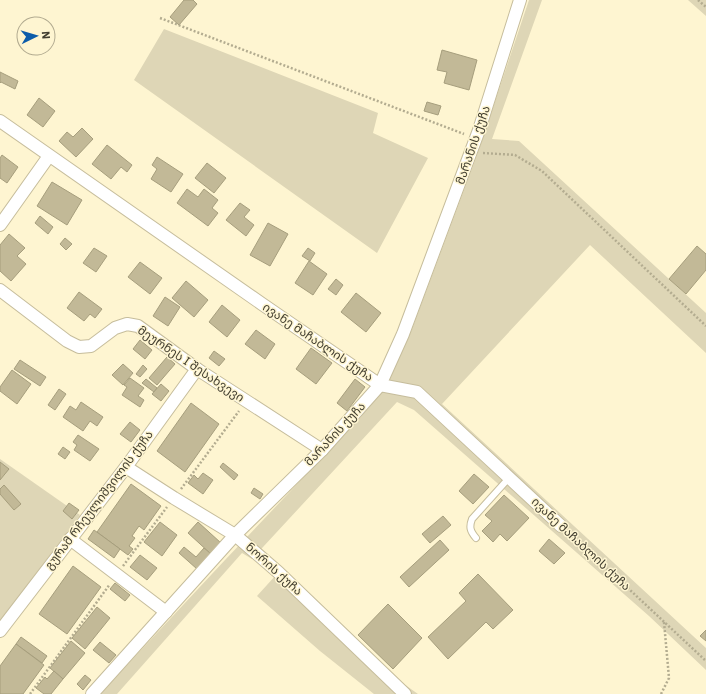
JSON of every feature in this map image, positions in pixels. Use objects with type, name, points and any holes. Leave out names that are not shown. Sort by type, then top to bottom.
[{"type":"street","name":"მარანის ქუჩა","points":[[92,694],[235,535],[322,450],[380,385],[403,334],[476,139],[520,0]]},
{"type":"street","name":"ივანე მაჩაბლის ქუჩა","points":[[0,121],[380,385],[417,392],[561,526]]},
{"type":"street","points":[[0,225],[49,156]]},
{"type":"street","name":"მეურნეს I შესახვევი","points":[[0,290],[67,341],[79,347],[91,346],[115,328],[127,324],[138,326],[197,369],[322,450]]},
{"type":"street","name":"გურამ რჩეულიშვილის ქუჩა","points":[[0,631],[126,466],[197,369]]},
{"type":"street","name":"ნორის ქუჩა","points":[[126,466],[174,498],[235,535],[278,572],[405,694]]},
{"type":"street","points":[[70,539],[166,612]]},
{"type":"lane","points":[[476,538],[472,533],[470,526],[472,518],[509,478]]},
{"type":"path","points":[[698,0],[706,7]]},
{"type":"path","points":[[160,18],[476,139]]},
{"type":"path","points":[[471,152],[515,154],[542,171],[706,326]]},
{"type":"path","name":"ივანე მაჩაბლის ქუჩა","points":[[561,526],[706,661]]},
{"type":"path","points":[[30,694],[117,574]]},
{"type":"path","points":[[661,694],[669,678],[664,622]]},
{"type":"shaded area","points":[[529,0],[542,0],[492,139],[519,141],[706,313],[706,353],[590,245],[442,404],[706,648],[706,670],[649,616],[414,410],[397,402],[252,559],[242,553],[117,694],[100,694],[360,418],[390,378],[412,329],[476,158]]},
{"type":"shaded area","points":[[688,0],[706,0],[706,16]]},
{"type":"shaded area","points":[[164,29],[378,113],[373,133],[428,158],[377,253],[134,80]]},
{"type":"shaded area","points":[[0,459],[80,515],[0,621]]},
{"type":"shaded area","points":[[276,575],[333,634],[418,694],[374,694],[320,651],[257,596]]},
{"type":"building","points":[[184,0],[193,0],[197,4],[179,25],[170,17]]},
{"type":"building","points":[[442,50],[477,60],[469,90],[444,83],[447,72],[437,70]]},
{"type":"building","points":[[0,72],[18,81],[15,89],[1,82],[0,83]]},
{"type":"building","points":[[39,98],[55,111],[43,127],[27,115]]},
{"type":"building","points":[[427,102],[441,106],[438,115],[424,111]]},
{"type":"building","points":[[82,128],[93,139],[76,157],[59,141],[67,132],[73,137]]},
{"type":"building","points":[[107,145],[132,165],[127,172],[121,167],[111,179],[92,164]]},
{"type":"building","points":[[2,155],[18,167],[7,183],[0,178],[0,158]]},
{"type":"building","points":[[157,157],[183,174],[171,192],[151,179],[157,169],[152,165]]},
{"type":"building","points":[[207,163],[226,178],[214,193],[195,178]]},
{"type":"building","points":[[52,182],[82,200],[67,225],[37,206]]},
{"type":"building","points":[[187,189],[198,197],[204,189],[218,200],[212,208],[218,213],[208,226],[177,203]]},
{"type":"building","points":[[240,203],[250,210],[244,217],[254,225],[246,236],[226,220]]},
{"type":"building","points":[[40,216],[53,227],[48,234],[35,223]]},
{"type":"building","points":[[268,223],[288,234],[270,266],[250,255]]},
{"type":"building","points":[[9,234],[25,248],[17,256],[26,264],[11,281],[0,271],[0,245]]},
{"type":"building","points":[[65,238],[72,244],[66,250],[60,244]]},
{"type":"building","points":[[697,246],[706,254],[706,270],[686,294],[669,279]]},
{"type":"building","points":[[94,248],[107,256],[96,272],[83,263]]},
{"type":"building","points":[[308,248],[315,253],[310,261],[302,256]]},
{"type":"building","points":[[309,261],[327,274],[313,295],[295,283]]},
{"type":"building","points":[[140,262],[162,278],[150,294],[128,277]]},
{"type":"building","points":[[336,279],[343,285],[336,295],[328,289]]},
{"type":"building","points":[[186,281],[208,300],[194,317],[172,298]]},
{"type":"building","points":[[79,292],[102,309],[95,318],[90,314],[84,321],[67,308]]},
{"type":"building","points":[[356,293],[381,313],[366,332],[341,312]]},
{"type":"building","points":[[165,297],[180,307],[168,326],[153,316]]},
{"type":"building","points":[[222,305],[240,320],[227,337],[209,322]]},
{"type":"building","points":[[256,330],[275,344],[265,359],[245,344]]},
{"type":"building","points":[[140,340],[152,350],[145,359],[133,349]]},
{"type":"building","points":[[311,348],[332,363],[316,384],[296,369]]},
{"type":"building","points":[[214,351],[225,359],[219,366],[209,358]]},
{"type":"building","points":[[167,357],[175,364],[157,385],[149,378]]},
{"type":"building","points":[[20,360],[46,377],[40,386],[14,369]]},
{"type":"building","points":[[123,364],[133,373],[123,385],[112,375]]},
{"type":"building","points":[[143,365],[147,369],[140,377],[136,374]]},
{"type":"building","points":[[12,370],[31,384],[17,404],[0,391],[0,387]]},
{"type":"building","points":[[130,378],[144,388],[138,396],[144,400],[140,407],[122,395],[127,387],[124,385]]},
{"type":"building","points":[[146,379],[157,388],[154,392],[142,383]]},
{"type":"building","points":[[355,379],[365,387],[347,411],[337,403]]},
{"type":"building","points":[[161,384],[169,391],[161,401],[152,394]]},
{"type":"building","points":[[59,389],[66,394],[55,410],[48,405]]},
{"type":"building","points":[[81,402],[103,417],[97,426],[90,421],[83,431],[63,417],[70,406],[76,410]]},
{"type":"building","points":[[191,403],[219,424],[185,472],[157,451]]},
{"type":"building","points":[[130,422],[140,430],[131,442],[120,434]]},
{"type":"building","points":[[78,435],[99,449],[90,461],[74,450],[77,445],[73,442]]},
{"type":"building","points":[[63,447],[70,452],[65,459],[58,454]]},
{"type":"building","points":[[0,462],[9,469],[0,480]]},
{"type":"building","points":[[223,463],[238,475],[234,480],[220,467]]},
{"type":"building","points":[[203,473],[213,480],[203,494],[188,483],[194,475],[198,479]]},
{"type":"building","points":[[474,474],[489,487],[473,504],[459,491]]},
{"type":"building","points":[[131,484],[161,506],[144,530],[139,526],[132,536],[135,538],[129,546],[133,549],[128,555],[97,532]]},
{"type":"building","points":[[4,485],[21,504],[14,510],[0,494],[0,489]]},
{"type":"building","points":[[254,488],[263,494],[260,499],[251,493]]},
{"type":"building","points":[[504,495],[529,518],[507,541],[500,534],[493,542],[482,531],[492,521],[485,515]]},
{"type":"building","points":[[69,503],[79,510],[72,519],[63,511]]},
{"type":"building","points":[[443,516],[451,525],[430,543],[422,534]]},
{"type":"building","points":[[160,522],[177,535],[162,556],[144,542]]},
{"type":"building","points":[[198,522],[221,543],[211,554],[188,533]]},
{"type":"building","points":[[94,530],[120,549],[114,558],[88,539]]},
{"type":"building","points":[[549,539],[565,553],[554,564],[539,551]]},
{"type":"building","points":[[440,540],[449,550],[409,587],[400,577]]},
{"type":"building","points":[[184,547],[196,557],[204,548],[211,554],[197,569],[179,553]]},
{"type":"building","points":[[140,555],[157,568],[147,580],[130,567]]},
{"type":"building","points":[[73,566],[101,587],[67,634],[39,614]]},
{"type":"building","points":[[478,574],[513,610],[493,629],[486,622],[448,659],[428,637],[466,601],[459,593]]},
{"type":"building","points":[[115,583],[130,595],[125,601],[110,589]]},
{"type":"building","points":[[388,604],[422,638],[393,669],[358,635]]},
{"type":"building","points":[[97,607],[110,618],[85,649],[72,638]]},
{"type":"building","points":[[706,630],[706,641],[700,636]]},
{"type":"building","points":[[21,637],[47,656],[42,663],[16,644]]},
{"type":"building","points":[[71,641],[85,653],[63,679],[50,668]]},
{"type":"building","points":[[100,642],[116,655],[109,663],[93,650]]},
{"type":"building","points":[[16,644],[44,665],[23,694],[0,694],[0,666]]},
{"type":"building","points":[[54,671],[63,679],[51,694],[44,694],[36,688],[45,677],[47,679]]},
{"type":"building","points":[[85,675],[91,680],[83,690],[77,684]]}]
